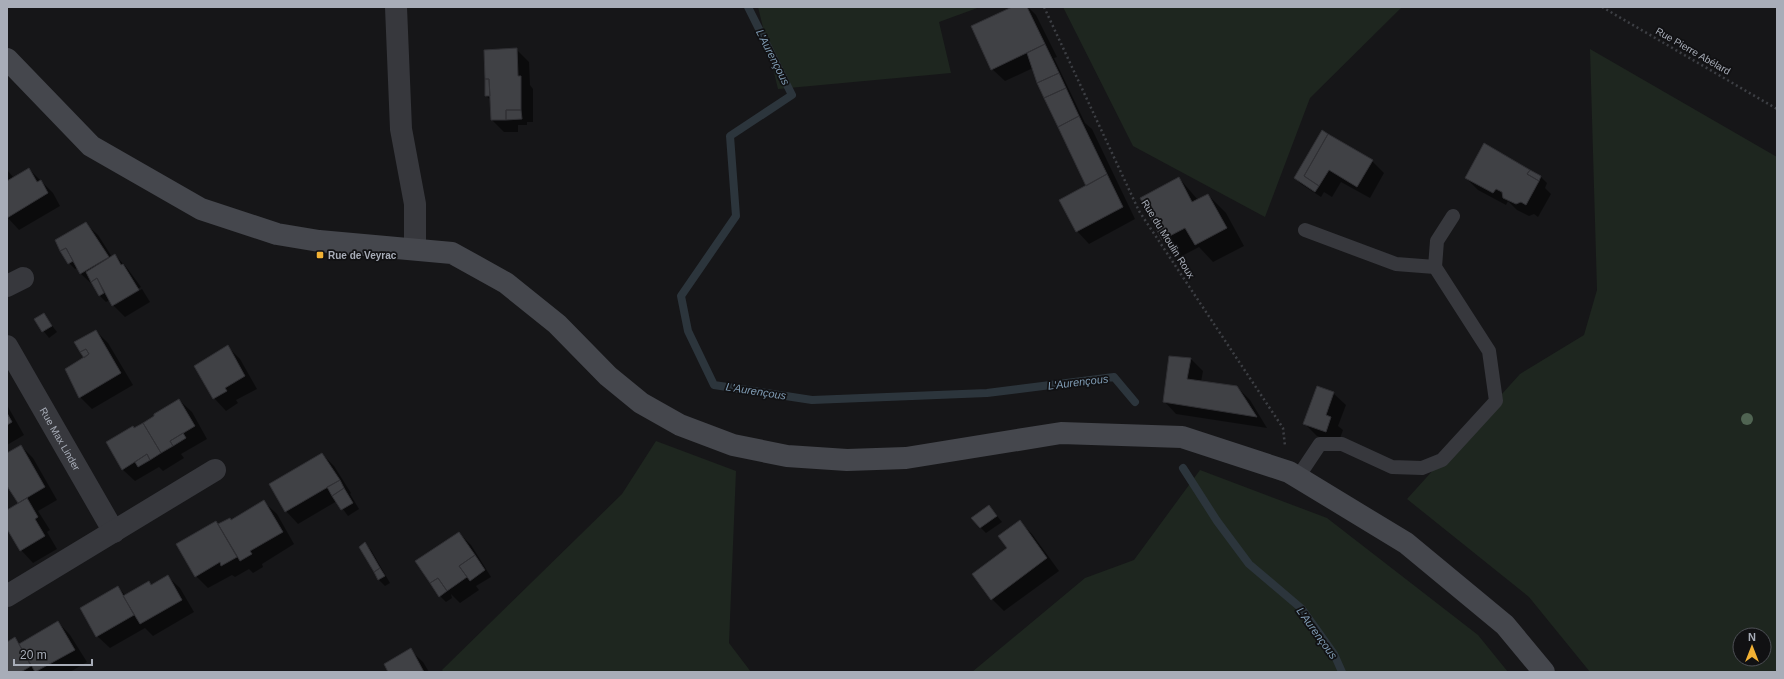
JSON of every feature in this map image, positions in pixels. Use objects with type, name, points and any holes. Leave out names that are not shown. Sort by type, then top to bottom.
[{"type":"main road","points":[[7,59],[91,146],[201,209],[278,234],[319,241],[452,253],[506,283],[556,324],[608,376],[641,403],[680,425],[733,445],[787,456],[847,460],[906,458],[1061,433],[1182,437],[1294,475],[1406,543],[1505,626],[1544,672]]},
{"type":"street","points":[[396,7],[401,129],[416,204],[415,249]]},
{"type":"street","name":"Rue Max Linder","points":[[7,346],[114,532]]},
{"type":"street","points":[[7,596],[215,470]]},
{"type":"lane","points":[[1294,475],[1320,444],[1342,444],[1392,467],[1422,468],[1442,460],[1496,401],[1489,350],[1435,267],[1437,241],[1453,216]]},
{"type":"lane","points":[[1305,230],[1396,264],[1435,267]]},
{"type":"path","name":"Rue du Moulin Roux","points":[[1044,7],[1139,211],[1283,428],[1294,475]]},
{"type":"path","name":"Rue Pierre Abélard","points":[[1602,7],[1777,109]]},
{"type":"shaded area","points":[[758,7],[980,7],[939,22],[951,73],[778,89]]},
{"type":"shaded area","points":[[1063,7],[1402,7],[1310,98],[1265,217],[1133,146]]},
{"type":"shaded area","points":[[1590,49],[1777,157],[1777,672],[1590,672],[1529,597],[1407,499],[1520,374],[1584,335],[1597,290]]},
{"type":"shaded area","points":[[656,441],[736,471],[729,643],[751,672],[444,672],[442,670],[622,494]]},
{"type":"shaded area","points":[[1200,470],[1327,518],[1478,635],[1508,672],[972,672],[1085,578],[1134,560]]},
{"type":"building","points":[[1012,7],[1027,7],[1045,44],[991,70],[971,26]]},
{"type":"building","points":[[1045,44],[1059,73],[1037,83],[1027,53]]},
{"type":"building","points":[[517,48],[518,76],[521,76],[521,110],[506,110],[506,120],[491,120],[489,79],[485,79],[484,50]]},
{"type":"building","points":[[1059,73],[1066,88],[1044,98],[1037,83]]},
{"type":"building","points":[[485,79],[489,79],[490,96],[485,96]]},
{"type":"building","points":[[1066,88],[1079,116],[1058,127],[1044,98]]},
{"type":"building","points":[[506,110],[521,110],[522,119],[506,120]]},
{"type":"building","points":[[1079,116],[1107,174],[1086,186],[1058,127]]},
{"type":"building","points":[[1322,130],[1328,134],[1304,176],[1319,186],[1315,192],[1294,178]]},
{"type":"building","points":[[1328,134],[1373,160],[1357,187],[1329,170],[1319,186],[1304,176]]},
{"type":"building","points":[[1484,143],[1530,170],[1527,174],[1539,181],[1526,205],[1521,202],[1516,204],[1503,198],[1502,192],[1496,189],[1493,193],[1465,178]]},
{"type":"building","points":[[29,168],[37,182],[41,180],[48,193],[7,218],[7,181]]},
{"type":"building","points":[[1530,170],[1541,176],[1539,181],[1527,174]]},
{"type":"building","points":[[1107,174],[1123,207],[1076,232],[1059,200]]},
{"type":"building","points":[[1179,177],[1192,202],[1208,194],[1227,228],[1195,245],[1185,228],[1162,240],[1140,198]]},
{"type":"building","points":[[86,222],[109,257],[80,274],[66,248],[60,251],[55,240]]},
{"type":"building","points":[[66,248],[73,261],[68,264],[60,251]]},
{"type":"building","points":[[115,254],[139,290],[112,306],[97,278],[91,282],[86,272]]},
{"type":"building","points":[[97,278],[104,293],[99,296],[91,282]]},
{"type":"building","points":[[44,313],[52,326],[42,332],[34,319]]},
{"type":"building","points":[[96,330],[121,373],[79,398],[65,369],[89,354],[86,349],[80,352],[74,342]]},
{"type":"building","points":[[228,345],[245,376],[225,388],[227,391],[213,399],[194,366]]},
{"type":"building","points":[[86,349],[89,354],[84,358],[80,352]]},
{"type":"building","points":[[1169,356],[1191,358],[1187,379],[1237,386],[1257,417],[1163,402]]},
{"type":"building","points":[[1317,386],[1334,392],[1326,415],[1331,417],[1326,432],[1303,424]]},
{"type":"building","points":[[179,399],[195,426],[170,441],[173,446],[161,453],[143,423],[154,416],[154,414]]},
{"type":"building","points":[[7,413],[12,422],[7,425]]},
{"type":"building","points":[[143,423],[161,453],[150,460],[147,454],[122,470],[106,442],[133,426],[134,428]]},
{"type":"building","points":[[183,433],[186,438],[173,446],[170,441]]},
{"type":"building","points":[[21,445],[45,487],[18,503],[7,486],[7,453]]},
{"type":"building","points":[[322,453],[340,480],[285,512],[269,484]]},
{"type":"building","points":[[147,454],[150,460],[138,467],[135,462]]},
{"type":"building","points":[[340,480],[344,488],[332,496],[327,487]]},
{"type":"building","points":[[344,488],[353,503],[341,510],[332,496]]},
{"type":"building","points":[[27,498],[38,517],[35,519],[45,536],[20,551],[7,529],[7,510]]},
{"type":"building","points":[[264,500],[283,532],[250,551],[252,554],[240,561],[218,524],[230,518],[231,520]]},
{"type":"building","points":[[989,505],[997,516],[980,528],[971,518]]},
{"type":"building","points":[[1020,520],[1047,558],[991,600],[972,574],[1007,548],[998,536]]},
{"type":"building","points":[[216,521],[237,557],[221,566],[220,562],[195,577],[176,544]]},
{"type":"building","points":[[459,532],[475,555],[459,566],[467,577],[447,591],[438,578],[430,583],[415,561]]},
{"type":"building","points":[[365,542],[380,568],[374,572],[359,547]]},
{"type":"building","points":[[475,555],[485,570],[470,581],[459,566]]},
{"type":"building","points":[[380,568],[385,576],[378,580],[374,572]]},
{"type":"building","points":[[168,575],[182,600],[140,624],[123,596],[149,581],[151,585]]},
{"type":"building","points":[[438,578],[447,591],[439,597],[430,583]]},
{"type":"building","points":[[118,586],[134,615],[96,637],[80,608]]},
{"type":"building","points":[[58,621],[75,650],[35,672],[19,644]]},
{"type":"building","points":[[15,637],[31,666],[21,672],[7,672],[7,642]]},
{"type":"building","points":[[411,648],[424,672],[388,672],[384,664]]},
{"type":"waterway","name":"L'Aurençous","points":[[748,7],[792,95],[730,136],[736,216],[681,296],[688,331],[714,385],[812,400],[987,393],[1114,377],[1135,402]]},
{"type":"waterway","name":"L'Aurençous","points":[[1183,468],[1217,521],[1249,564],[1302,609],[1334,654],[1342,672]]},
{"type":"place","name":"Rue de Veyrac","points":[[320,255]]}]
